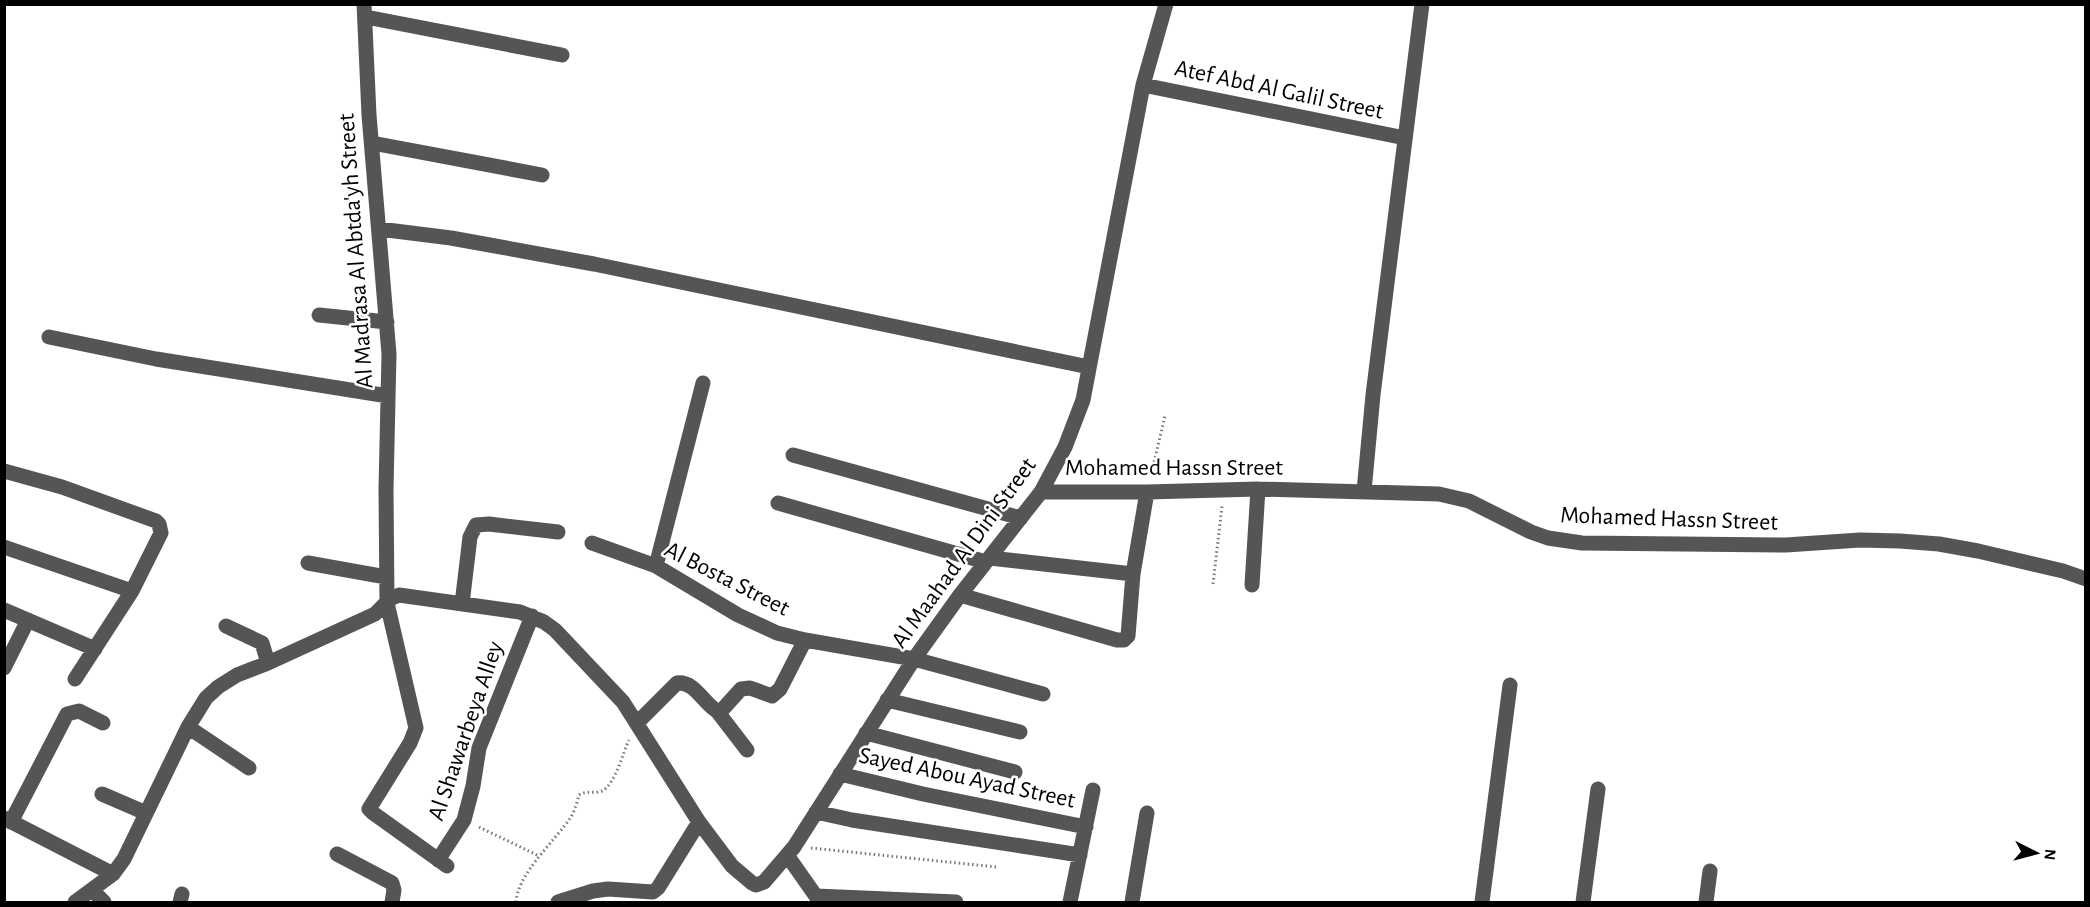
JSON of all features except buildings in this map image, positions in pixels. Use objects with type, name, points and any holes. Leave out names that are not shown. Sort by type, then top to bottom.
[{"type":"street","name":"Al Maahad Al Dini Street","points":[[699,822],[732,866],[752,883],[764,882],[791,851],[914,659],[960,595],[1041,492],[1075,424],[1089,367],[1143,85],[1166,4]]},
{"type":"street","points":[[1364,492],[1374,384],[1422,4]]},
{"type":"street","points":[[365,11],[562,55]]},
{"type":"street","name":"Al Madrasa Al Abtda'yh Street","points":[[365,11],[372,143],[387,322],[387,603],[416,728],[410,743],[369,809],[442,863]]},
{"type":"street","name":"Atef Abd Al Galil Street","points":[[1143,85],[1405,138]]},
{"type":"street","points":[[372,143],[542,175]]},
{"type":"street","points":[[380,229],[451,237],[594,264],[1089,367]]},
{"type":"street","points":[[319,315],[387,322]]},
{"type":"street","points":[[49,337],[156,359],[388,396]]},
{"type":"street","points":[[656,566],[703,383]]},
{"type":"street","points":[[794,455],[1021,518]]},
{"type":"street","points":[[4,471],[62,487],[159,524],[161,533],[132,591],[75,679]]},
{"type":"street","points":[[1252,585],[1258,489]]},
{"type":"street","name":"Mohamed Hassn Street","points":[[1041,492],[1258,489],[1425,493],[1469,501],[1531,532],[1565,542],[1786,545],[1860,540],[1900,541],[1939,544],[1978,551],[2063,571],[2085,579]]},
{"type":"street","points":[[960,595],[1117,640],[1124,640],[1128,636],[1133,574],[1147,492]]},
{"type":"street","points":[[778,503],[988,560],[1133,574]]},
{"type":"street","points":[[462,604],[470,537],[476,525],[489,524],[558,532]]},
{"type":"street","name":"Al Bosta Street","points":[[592,543],[656,566],[758,625],[777,633],[914,659],[1043,694]]},
{"type":"street","points":[[4,547],[132,591]]},
{"type":"street","points":[[308,563],[386,577]]},
{"type":"street","points":[[75,903],[113,874],[124,859],[196,712],[218,687],[237,675],[375,614],[390,599],[399,595],[509,610],[544,622],[565,640],[623,702],[699,822],[651,897],[608,889],[593,891],[558,903]]},
{"type":"street","points":[[4,610],[95,649]]},
{"type":"street","name":"Al Shawarbeya Alley","points":[[442,863],[464,820],[473,786],[479,748],[532,616]]},
{"type":"street","points":[[4,668],[28,620]]},
{"type":"street","points":[[226,626],[262,643],[268,663]]},
{"type":"street","points":[[717,711],[722,710],[741,689],[750,688],[767,696],[777,693],[805,640]]},
{"type":"street","points":[[638,725],[672,686],[682,683],[692,686],[717,711],[747,750]]},
{"type":"street","points":[[1482,903],[1510,686]]},
{"type":"street","points":[[886,700],[1020,732]]},
{"type":"street","points":[[103,723],[79,711],[67,714],[8,820],[113,874]]},
{"type":"street","points":[[188,727],[249,768]]},
{"type":"street","points":[[866,733],[1015,772]]},
{"type":"street","name":"Sayed Abou Ayad Street","points":[[840,774],[923,794],[1086,826]]},
{"type":"street","points":[[1583,903],[1598,789]]},
{"type":"street","points":[[1070,903],[1093,790]]},
{"type":"street","points":[[102,794],[146,813]]},
{"type":"street","points":[[816,812],[852,820],[1080,855]]},
{"type":"street","points":[[1132,903],[1147,813]]},
{"type":"street","points":[[791,851],[818,899],[956,903]]},
{"type":"street","points":[[337,854],[392,884],[394,890],[392,903]]},
{"type":"street","points":[[1706,903],[1710,871]]},
{"type":"street","points":[[93,891],[104,903]]},
{"type":"path","points":[[1147,492],[1165,416]]},
{"type":"path","points":[[1213,584],[1224,489]]},
{"type":"path","points":[[516,903],[518,891],[539,856],[572,815],[579,795],[585,792],[599,792],[609,786],[627,742],[638,725]]},
{"type":"path","points":[[464,820],[539,856]]},
{"type":"path","points":[[791,851],[997,867]]}]
